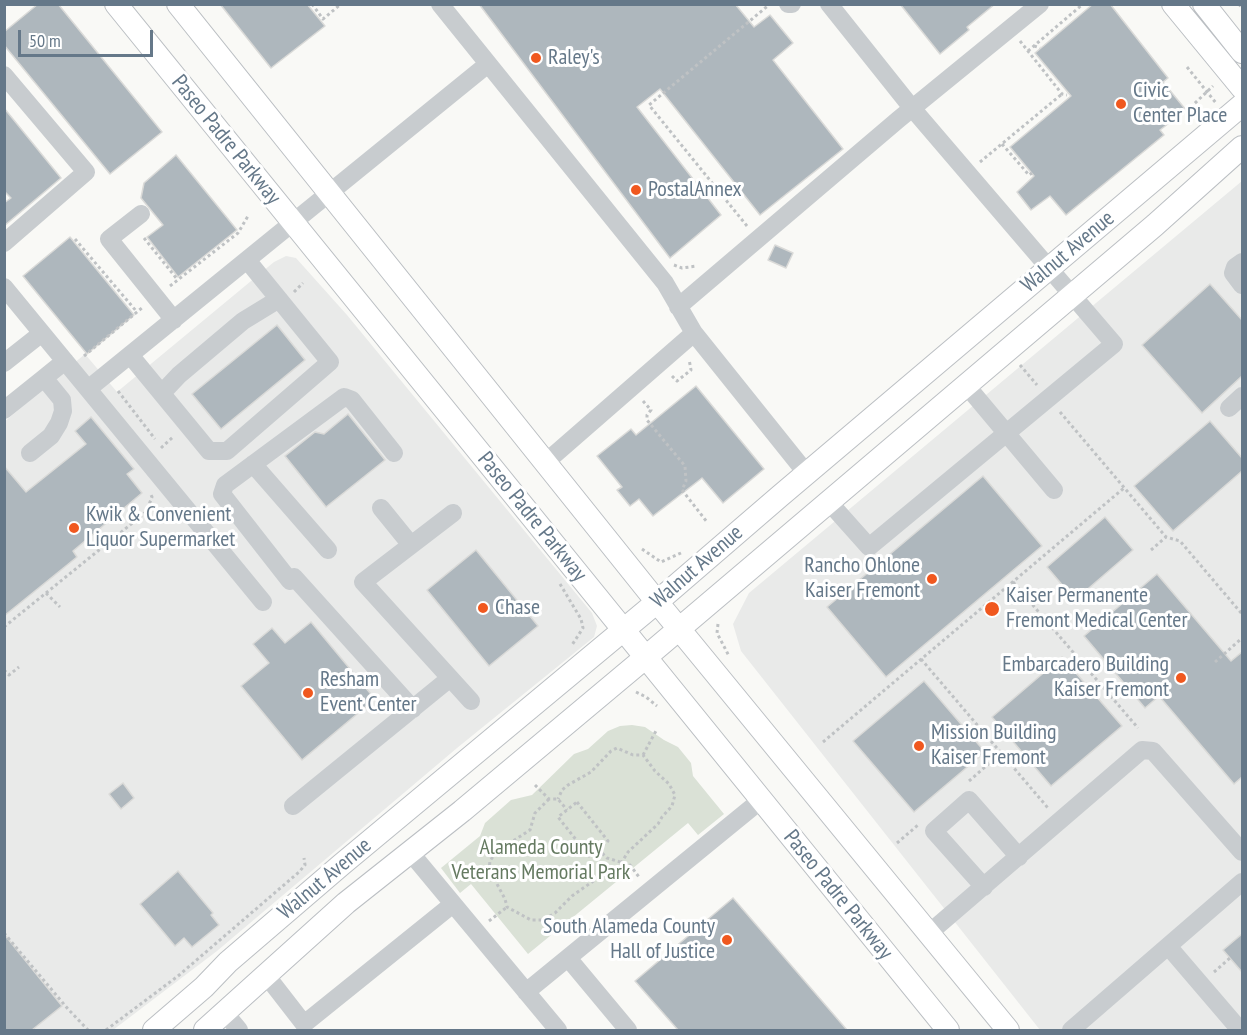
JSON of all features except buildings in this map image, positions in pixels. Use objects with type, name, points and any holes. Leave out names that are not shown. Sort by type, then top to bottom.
[{"type":"main road","name":"Paseo Padre Parkway","points":[[116,4],[948,1030]]},
{"type":"main road","name":"Paseo Padre Parkway","points":[[178,4],[678,628],[1008,1030]]},
{"type":"main road","points":[[1173,4],[1242,88]]},
{"type":"main road","points":[[1204,4],[1242,52]]},
{"type":"main road","name":"Walnut Avenue","points":[[154,1030],[204,987],[228,962],[341,865],[657,602],[1049,268],[1232,107]]},
{"type":"main road","name":"Walnut Avenue","points":[[205,1030],[346,903],[646,657],[1155,225],[1242,147]]},
{"type":"lane","points":[[440,4],[665,283],[694,333],[807,474]]},
{"type":"lane","points":[[828,501],[869,547],[1114,344],[912,108],[829,4]]},
{"type":"lane","points":[[678,307],[752,232],[912,108],[1040,4]]},
{"type":"lane","points":[[88,389],[488,64]]},
{"type":"lane","points":[[4,75],[86,172],[8,233]]},
{"type":"lane","points":[[141,214],[109,239],[174,320]]},
{"type":"lane","points":[[130,355],[209,451],[227,452],[330,362],[247,260]]},
{"type":"lane","points":[[1242,262],[1235,267],[1233,273],[1242,285]]},
{"type":"lane","points":[[4,287],[42,333],[72,358],[88,389],[263,602]]},
{"type":"lane","points":[[162,393],[179,375],[243,321],[279,299]]},
{"type":"lane","points":[[4,363],[42,333]]},
{"type":"lane","points":[[546,462],[694,333]]},
{"type":"lane","points":[[4,410],[72,358]]},
{"type":"lane","points":[[30,453],[51,436],[63,411],[62,400],[44,378]]},
{"type":"lane","points":[[966,385],[1054,490]]},
{"type":"lane","points":[[394,453],[352,400],[344,397],[225,485],[222,494],[292,579],[412,709]]},
{"type":"lane","points":[[253,464],[328,550]]},
{"type":"lane","points":[[381,508],[411,545]]},
{"type":"lane","points":[[453,513],[363,582],[449,680],[471,701]]},
{"type":"lane","points":[[293,806],[449,680]]},
{"type":"lane","points":[[928,934],[1142,750],[1153,751],[1242,852]]},
{"type":"lane","points":[[526,992],[762,800]]},
{"type":"lane","points":[[984,887],[934,831],[969,800],[1018,857]]},
{"type":"lane","points":[[410,852],[558,1030]]},
{"type":"lane","points":[[1071,1030],[1242,882]]},
{"type":"lane","points":[[266,975],[306,1027],[453,904]]},
{"type":"lane","points":[[1168,946],[1240,1030]]},
{"type":"lane","points":[[568,958],[628,1030]]},
{"type":"lane","points":[[225,1013],[239,1030]]},
{"type":"path","points":[[312,4],[323,19],[341,4]]},
{"type":"path","points":[[752,232],[649,105],[770,4]]},
{"type":"path","points":[[1028,51],[1083,4]]},
{"type":"path","points":[[1239,4],[1242,9]]},
{"type":"path","points":[[1017,37],[1062,94],[1067,95]]},
{"type":"path","points":[[1034,46],[1040,48]]},
{"type":"path","points":[[1186,68],[1207,92],[1232,107]]},
{"type":"path","points":[[1190,114],[1194,104],[1216,83]]},
{"type":"path","points":[[968,173],[1062,94]]},
{"type":"path","points":[[1002,144],[1029,175],[1032,173]]},
{"type":"path","points":[[166,290],[238,233],[248,216]]},
{"type":"path","points":[[738,232],[752,232]]},
{"type":"path","points":[[144,238],[177,279]]},
{"type":"path","points":[[75,239],[137,312]]},
{"type":"path","points":[[671,263],[682,268],[695,267],[704,260]]},
{"type":"path","points":[[72,358],[90,353],[149,303]]},
{"type":"path","points":[[1019,365],[1038,387]]},
{"type":"path","points":[[640,398],[651,410],[647,415],[647,420],[685,466],[686,481],[682,490],[707,522]]},
{"type":"path","points":[[1057,409],[1166,537],[1180,541],[1242,614]]},
{"type":"path","points":[[161,448],[180,432]]},
{"type":"path","points":[[823,742],[1124,488]]},
{"type":"path","points":[[4,627],[146,513],[152,497]]},
{"type":"path","points":[[1151,550],[1166,537]]},
{"type":"path","points":[[1012,582],[1138,728]]},
{"type":"path","points":[[560,587],[581,619],[583,628],[566,652]]},
{"type":"path","points":[[46,593],[60,607]]},
{"type":"path","points":[[710,632],[717,626]]},
{"type":"path","points":[[718,636],[728,654]]},
{"type":"path","points":[[1215,662],[1242,638]]},
{"type":"path","points":[[921,659],[1051,811]]},
{"type":"path","points":[[4,670],[9,675],[19,667]]},
{"type":"path","points":[[629,694],[638,692],[662,711]]},
{"type":"path","points":[[643,755],[657,729]]},
{"type":"path","points":[[617,748],[643,755],[669,784],[675,795],[672,806],[658,824],[628,852],[618,868],[599,877],[572,896],[555,913],[543,920],[531,920],[507,907],[489,869],[490,861],[496,852],[530,830],[535,813],[549,799],[558,799],[562,790],[591,772],[617,748]]},
{"type":"path","points":[[536,785],[549,799]]},
{"type":"path","points":[[558,799],[567,810]]},
{"type":"path","points":[[577,802],[608,841],[589,856],[558,818],[567,810],[577,802]]},
{"type":"path","points":[[598,849],[607,858],[630,865],[650,891]]},
{"type":"path","points":[[106,1030],[178,976],[299,872],[305,864],[304,858]]},
{"type":"path","points":[[4,933],[88,1030]]},
{"type":"path","points":[[1210,975],[1230,958]]},
{"type":"shaded area","name":"Kaiser Permanente Fremont Medical Center","points":[[1242,181],[1242,1030],[1040,1030],[741,651],[733,624],[749,593]]},
{"type":"shaded area","points":[[286,256],[296,258],[347,315],[592,613],[597,626],[594,637],[457,748],[217,951],[113,1030],[5,1030],[4,422],[85,354],[117,392],[274,262]]},
{"type":"green space","name":"Alameda County Veterans Memorial Park","points":[[620,726],[645,727],[678,747],[691,763],[693,776],[724,814],[698,835],[688,823],[528,954],[471,884],[460,893],[441,868],[480,836],[485,823],[511,800],[532,795],[574,754],[588,749],[608,731]]},
{"type":"place","name":"Raley's","points":[[536,58]]},
{"type":"place","name":"Civic Center Place","points":[[1121,104]]},
{"type":"place","name":"PostalAnnex","points":[[636,190]]},
{"type":"place","name":"Kwik & Convenient Liquor Supermarket","points":[[74,528]]},
{"type":"place","name":"Rancho Ohlone Kaiser Fremont","points":[[932,579]]},
{"type":"place","name":"Chase","points":[[483,608]]},
{"type":"place","name":"Kaiser Permanente Fremont Medical Center","points":[[992,609]]},
{"type":"place","name":"Embarcadero Building Kaiser Fremont","points":[[1181,678]]},
{"type":"place","name":"Resham Event Center","points":[[308,693]]},
{"type":"place","name":"Mission Building Kaiser Fremont","points":[[919,746]]},
{"type":"place","name":"South Alameda County Hall of Justice","points":[[727,940]]}]
